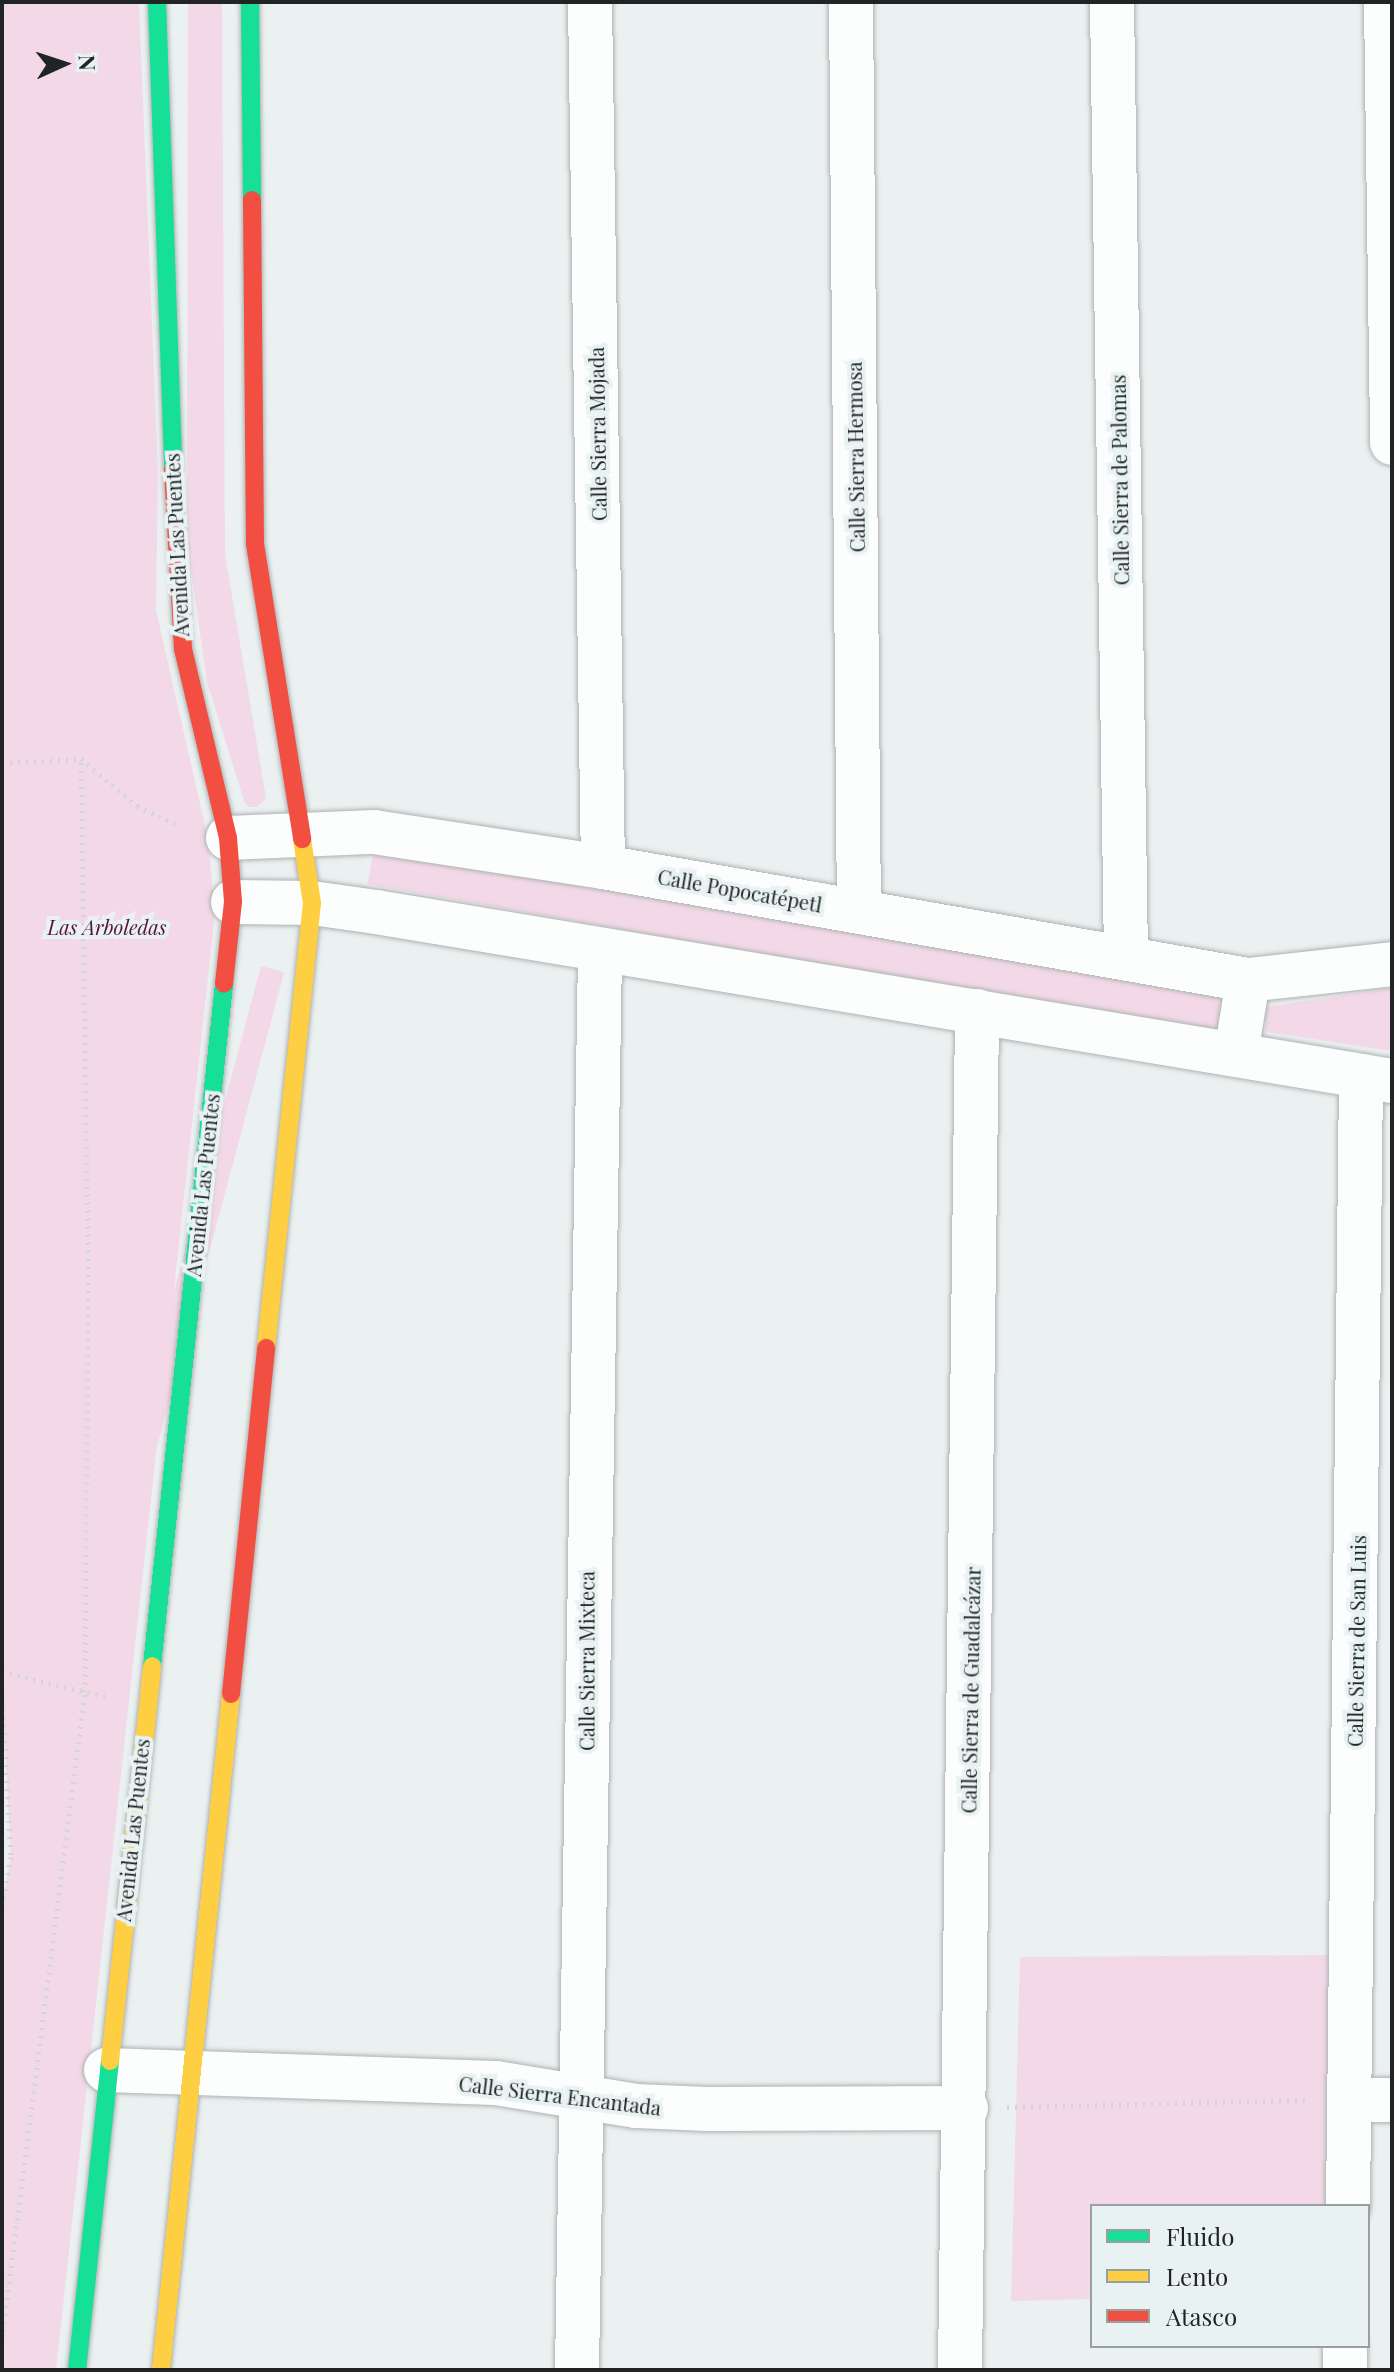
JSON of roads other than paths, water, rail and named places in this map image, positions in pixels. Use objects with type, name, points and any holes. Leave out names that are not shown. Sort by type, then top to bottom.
[{"type":"street","name":"Avenida Las Puentes","points":[[77,2370],[106,2070],[233,902],[228,838],[178,608],[157,2]]},
{"type":"street","points":[[161,2370],[312,903],[305,836],[255,544],[250,2]]},
{"type":"street","name":"Calle Sierra Mojada","points":[[590,2],[603,867]]},
{"type":"street","name":"Calle Sierra Hermosa","points":[[851,2],[859,911]]},
{"type":"street","name":"Calle Sierra de Palomas","points":[[1112,2],[1126,958]]},
{"type":"street","points":[[1386,2],[1392,443]]},
{"type":"street","name":"Calle Popocatépetl","points":[[228,838],[374,832],[603,867],[1248,980],[1392,964]]},
{"type":"street","points":[[233,902],[312,903],[1376,1079]]},
{"type":"street","name":"Calle Sierra Mixteca","points":[[577,2370],[584,2098],[586,1554],[600,952]]},
{"type":"street","points":[[1236,1054],[1248,980]]},
{"type":"street","name":"Calle Sierra de Guadalcázar","points":[[960,2370],[966,2108],[977,1011]]},
{"type":"street","name":"Calle Sierra de San Luis","points":[[1348,2204],[1371,2100],[1376,1079]]},
{"type":"street","name":"Calle Sierra Encantada","points":[[106,2070],[496,2083],[584,2098],[707,2109],[966,2108]]},
{"type":"street","points":[[1345,2348],[1345,2370]]},
{"type":"park label","name":"Las Arboledas","points":[[107,926]]}]
